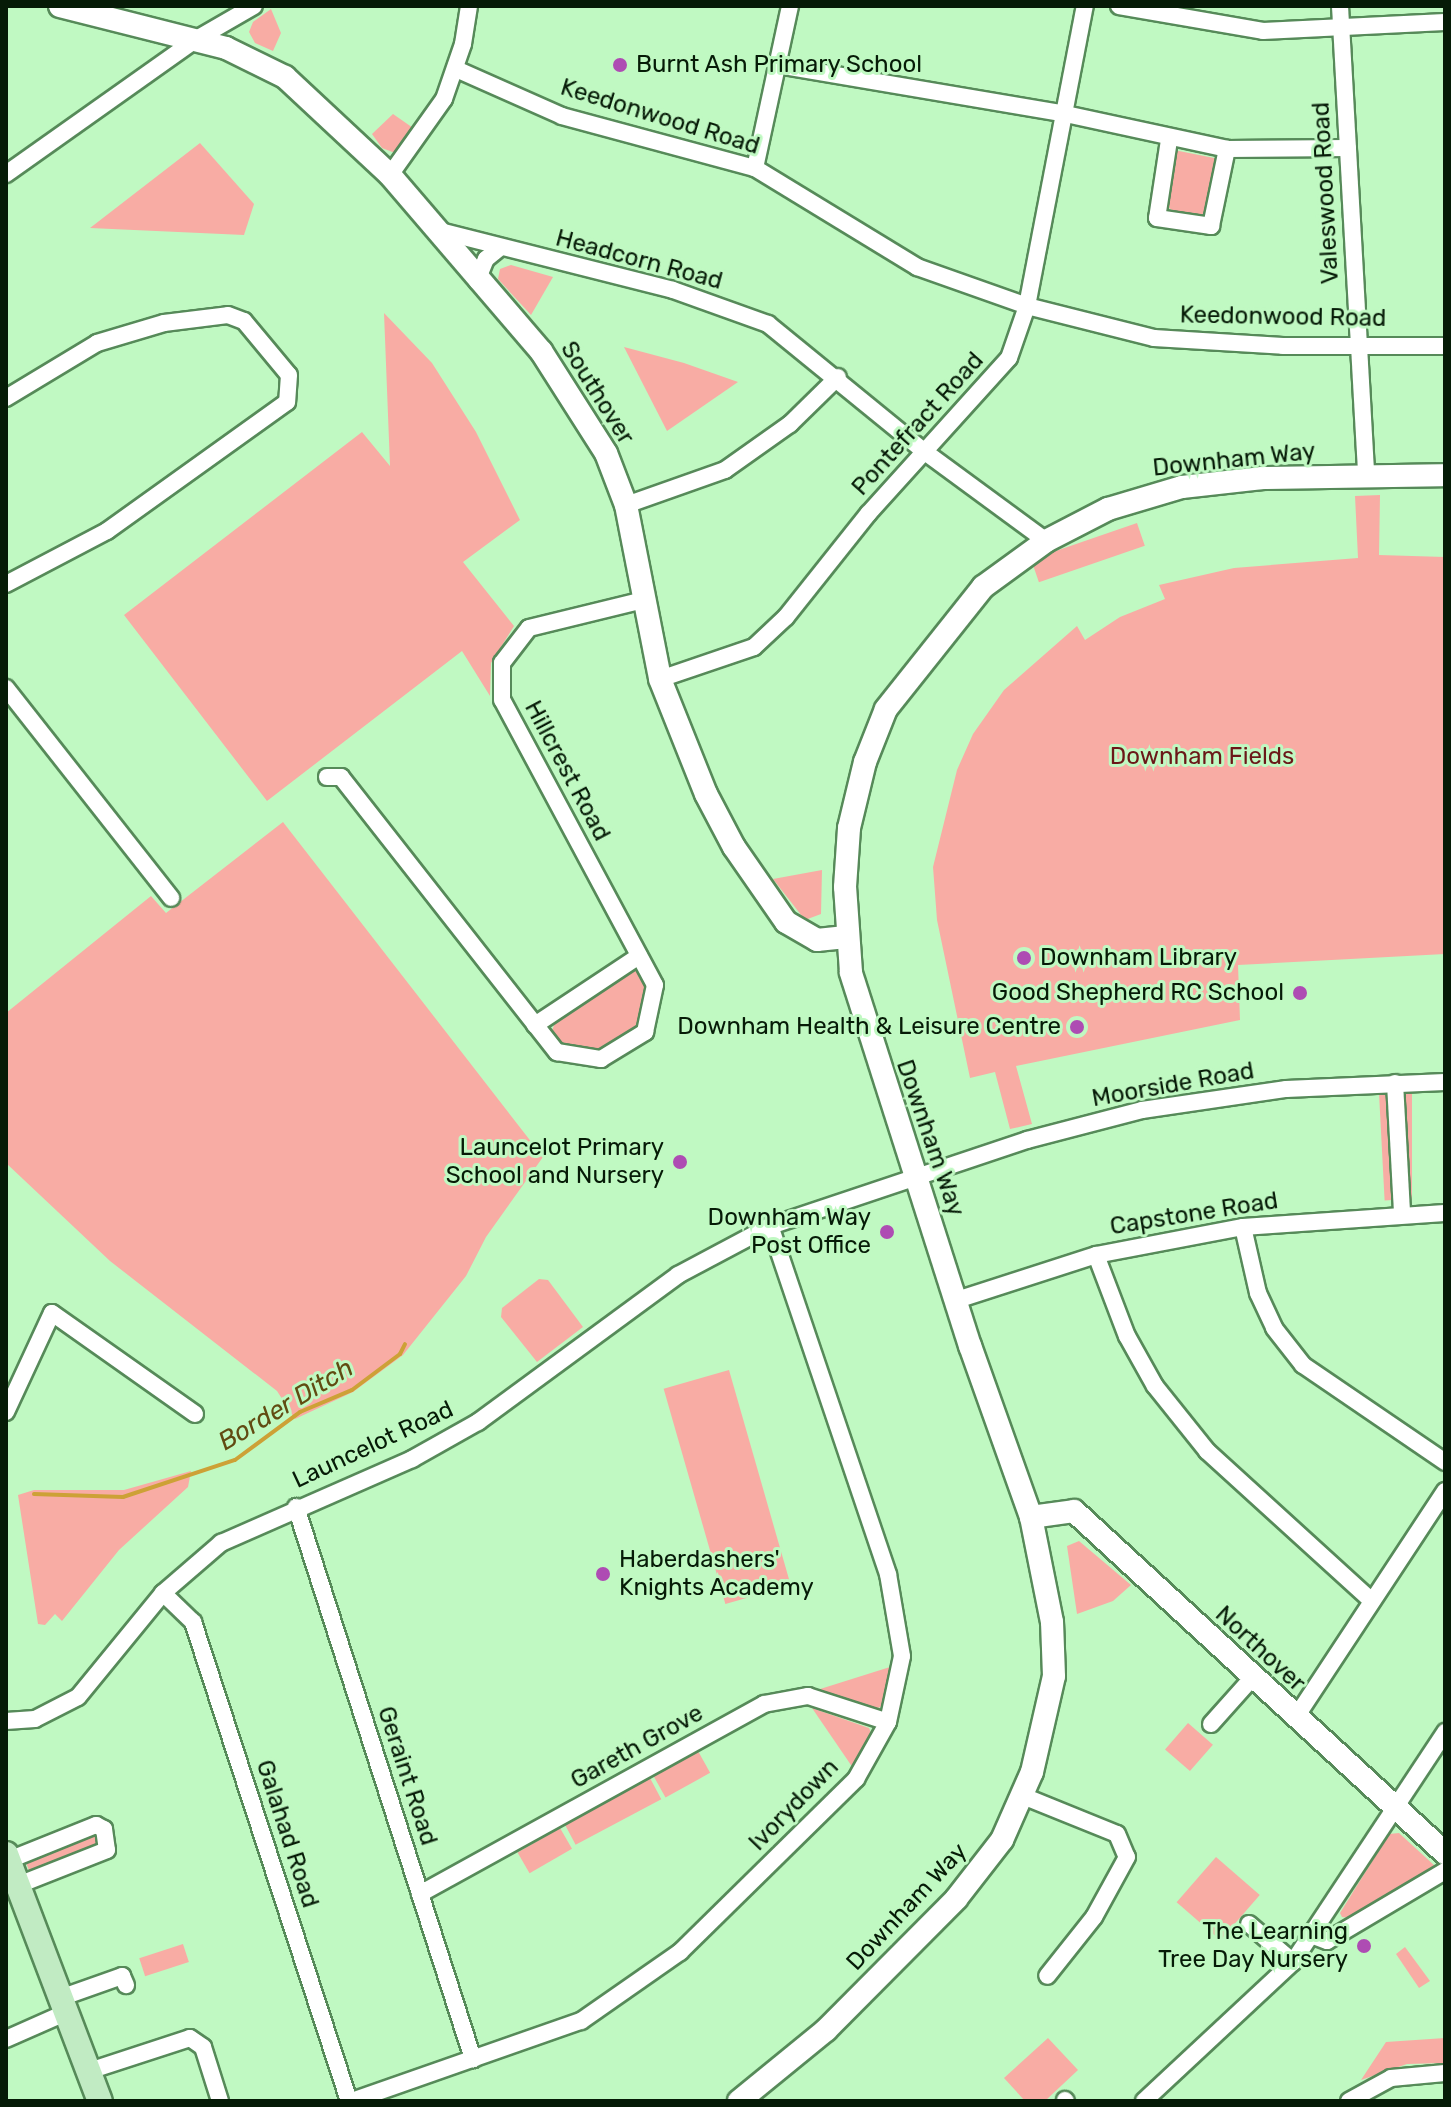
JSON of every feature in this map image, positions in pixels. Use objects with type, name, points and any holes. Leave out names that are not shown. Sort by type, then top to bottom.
[{"type":"main road","points":[[7,1857],[100,2101]]},
{"type":"street","name":"Southover","points":[[60,6],[148,32],[226,48],[285,77],[390,175],[565,382],[606,453],[626,505],[660,679],[700,781],[758,885],[803,936],[846,937]]},
{"type":"street","points":[[6,174],[195,40],[254,6]]},
{"type":"street","points":[[390,175],[421,138],[456,69],[469,6]]},
{"type":"street","points":[[755,168],[790,6]]},
{"type":"street","name":"Pontefract Road","points":[[660,679],[754,647],[786,617],[1009,358],[1027,306],[1061,113],[1085,6]]},
{"type":"street","points":[[1119,6],[1240,29],[1341,28],[1445,22]]},
{"type":"street","name":"Valeswood Road","points":[[1340,6],[1366,473]]},
{"type":"street","points":[[777,65],[1061,113],[1169,140],[1227,149],[1348,148]]},
{"type":"street","name":"Keedonwood Road","points":[[456,69],[562,116],[755,168],[917,267],[1027,306],[1154,338],[1283,346],[1359,342],[1445,346]]},
{"type":"street","points":[[1169,140],[1157,218],[1211,226],[1227,149]]},
{"type":"street","name":"Headcorn Road","points":[[433,229],[673,290],[768,324],[838,377],[925,452],[1046,541]]},
{"type":"street","points":[[477,281],[486,259],[501,247]]},
{"type":"street","points":[[6,398],[97,343],[164,323],[228,315],[244,321],[289,375],[287,402],[107,531],[6,584]]},
{"type":"street","points":[[626,505],[725,470],[790,424],[838,377]]},
{"type":"street","name":"Downham Way","points":[[739,2101],[826,2030],[956,1899],[1002,1840],[1023,1796],[1042,1739],[1054,1676],[1052,1622],[1031,1517],[857,1003],[846,937],[849,828],[865,762],[886,709],[968,602],[1046,541],[1108,509],[1182,487],[1366,473],[1445,475]]},
{"type":"street","name":"Hillcrest Road","points":[[327,777],[341,777],[557,1052],[601,1059],[645,1032],[655,985],[502,700],[502,663],[529,628],[644,600]]},
{"type":"street","points":[[6,688],[171,898]]},
{"type":"street","points":[[535,1025],[639,956]]},
{"type":"street","name":"Moorside Road","points":[[916,1175],[1142,1110],[1286,1089],[1445,1082]]},
{"type":"street","points":[[1395,1083],[1402,1213]]},
{"type":"street","name":"Launcelot Road","points":[[6,1721],[35,1719],[78,1697],[163,1593],[221,1543],[296,1507],[412,1459],[478,1422],[678,1275],[770,1226],[916,1175]]},
{"type":"street","name":"Capstone Road","points":[[957,1300],[1096,1255],[1243,1227],[1402,1213],[1445,1213]]},
{"type":"street","name":"Ivorydown","points":[[351,2101],[581,2021],[680,1952],[856,1779],[888,1722],[902,1656],[888,1574],[770,1226]]},
{"type":"street","points":[[1243,1227],[1258,1293],[1274,1328],[1303,1365],[1445,1462]]},
{"type":"street","points":[[1096,1255],[1127,1336],[1155,1386],[1207,1451],[1372,1601]]},
{"type":"street","points":[[6,1412],[52,1313],[195,1414]]},
{"type":"street","points":[[1296,1717],[1445,1491]]},
{"type":"street","name":"Geraint Road","points":[[296,1507],[473,2059]]},
{"type":"street","name":"Northover","points":[[1031,1517],[1074,1511],[1445,1853]]},
{"type":"street","name":"Galahad Road","points":[[163,1593],[193,1622],[351,2101]]},
{"type":"street","points":[[1211,1724],[1253,1677]]},
{"type":"street","name":"Gareth Grove","points":[[420,1894],[785,1697],[808,1696],[888,1722]]},
{"type":"street","points":[[1144,2101],[1293,1962],[1445,1732]]},
{"type":"street","points":[[1023,1796],[1117,1834],[1127,1857],[1094,1917],[1047,1976]]},
{"type":"street","points":[[7,1857],[96,1825],[104,1829],[107,1850],[18,1885]]},
{"type":"street","points":[[1311,1935],[1327,1941],[1445,1871]]},
{"type":"street","points":[[1249,1924],[1293,1962]]},
{"type":"street","points":[[6,2039],[122,1975]]},
{"type":"street","points":[[89,2071],[193,2035],[203,2047],[220,2101]]},
{"type":"street","points":[[1349,2101],[1391,2078],[1445,2073]]},
{"type":"green space","points":[[271,9],[281,33],[273,51],[255,43],[249,32],[253,22]]},
{"type":"green space","points":[[393,114],[416,130],[395,153],[382,148],[372,134]]},
{"type":"green space","points":[[200,143],[254,204],[244,235],[90,228]]},
{"type":"green space","points":[[1174,150],[1219,159],[1208,210],[1200,216],[1175,213],[1166,205]]},
{"type":"green space","points":[[511,265],[553,277],[531,315],[498,279],[500,269]]},
{"type":"green space","points":[[384,313],[432,363],[476,432],[520,520],[463,562],[514,626],[491,663],[490,696],[462,651],[267,801],[124,615],[362,432],[390,466]]},
{"type":"green space","points":[[624,347],[684,363],[738,382],[667,431]]},
{"type":"green space","name":"Downham Fields","points":[[1380,495],[1379,555],[1445,557],[1445,954],[1238,965],[1240,1020],[1016,1066],[1032,1124],[1010,1129],[995,1072],[970,1078],[937,920],[933,867],[957,770],[973,734],[1004,690],[1077,626],[1085,640],[1120,617],[1165,599],[1159,585],[1234,568],[1358,558],[1355,496]]},
{"type":"green space","points":[[1137,523],[1145,546],[1039,582],[1031,559]]},
{"type":"green space","points":[[283,822],[543,1157],[486,1237],[466,1276],[403,1355],[353,1392],[295,1419],[277,1391],[110,1261],[6,1163],[6,1013],[151,896],[166,913]]},
{"type":"green space","points":[[822,870],[821,914],[805,920],[773,879]]},
{"type":"green space","points":[[635,967],[649,985],[640,1027],[599,1051],[558,1044],[551,1033],[556,1020]]},
{"type":"green space","points":[[1390,1093],[1396,1200],[1385,1200],[1379,1094]]},
{"type":"green space","points":[[1401,1093],[1412,1093],[1412,1200],[1401,1200]]},
{"type":"green space","points":[[539,1279],[548,1280],[583,1327],[537,1362],[501,1317],[502,1308]]},
{"type":"green space","points":[[729,1370],[791,1585],[725,1604],[664,1389]]},
{"type":"green space","points":[[191,1471],[188,1487],[119,1550],[62,1621],[55,1614],[45,1625],[38,1624],[18,1495],[34,1490],[124,1490]]},
{"type":"green space","points":[[1079,1541],[1131,1585],[1113,1601],[1077,1614],[1067,1546]]},
{"type":"green space","points":[[890,1667],[882,1706],[876,1709],[817,1690]]},
{"type":"green space","points":[[812,1708],[869,1728],[872,1735],[853,1768]]},
{"type":"green space","points":[[1188,1723],[1213,1745],[1190,1771],[1165,1749]]},
{"type":"green space","points":[[698,1751],[710,1773],[666,1798],[653,1776]]},
{"type":"green space","points":[[650,1778],[661,1799],[576,1845],[564,1824]]},
{"type":"green space","points":[[560,1828],[572,1849],[530,1873],[518,1853]]},
{"type":"green space","points":[[99,1830],[105,1845],[31,1875],[25,1860]]},
{"type":"green space","points":[[1399,1833],[1435,1866],[1350,1918],[1342,1917],[1340,1913],[1389,1834]]},
{"type":"green space","points":[[1216,1857],[1260,1895],[1220,1940],[1177,1902]]},
{"type":"green space","points":[[183,1944],[189,1962],[145,1976],[139,1958]]},
{"type":"green space","points":[[1405,1947],[1430,1981],[1419,1988],[1396,1954]]},
{"type":"green space","points":[[1048,2038],[1078,2070],[1045,2101],[1025,2101],[1004,2078]]},
{"type":"green space","points":[[1445,2038],[1445,2063],[1407,2064],[1361,2080],[1386,2042]]},
{"type":"waterway","name":"Border Ditch","points":[[34,1494],[123,1497],[235,1460],[300,1412],[352,1390],[400,1354],[405,1344]]},
{"type":"place","name":"Burnt Ash Primary School","points":[[620,65]]},
{"type":"place","name":"Downham Library","points":[[1024,958]]},
{"type":"place","name":"Good Shepherd RC School","points":[[1300,993]]},
{"type":"place","name":"Downham Health & Leisure Centre","points":[[1077,1027]]},
{"type":"place","name":"Launcelot Primary School and Nursery","points":[[680,1162]]},
{"type":"place","name":"Downham Way Post Office","points":[[887,1232]]},
{"type":"place","name":"Haberdashers' Knights Academy","points":[[603,1574]]},
{"type":"place","name":"The Learning Tree Day Nursery","points":[[1364,1946]]}]
